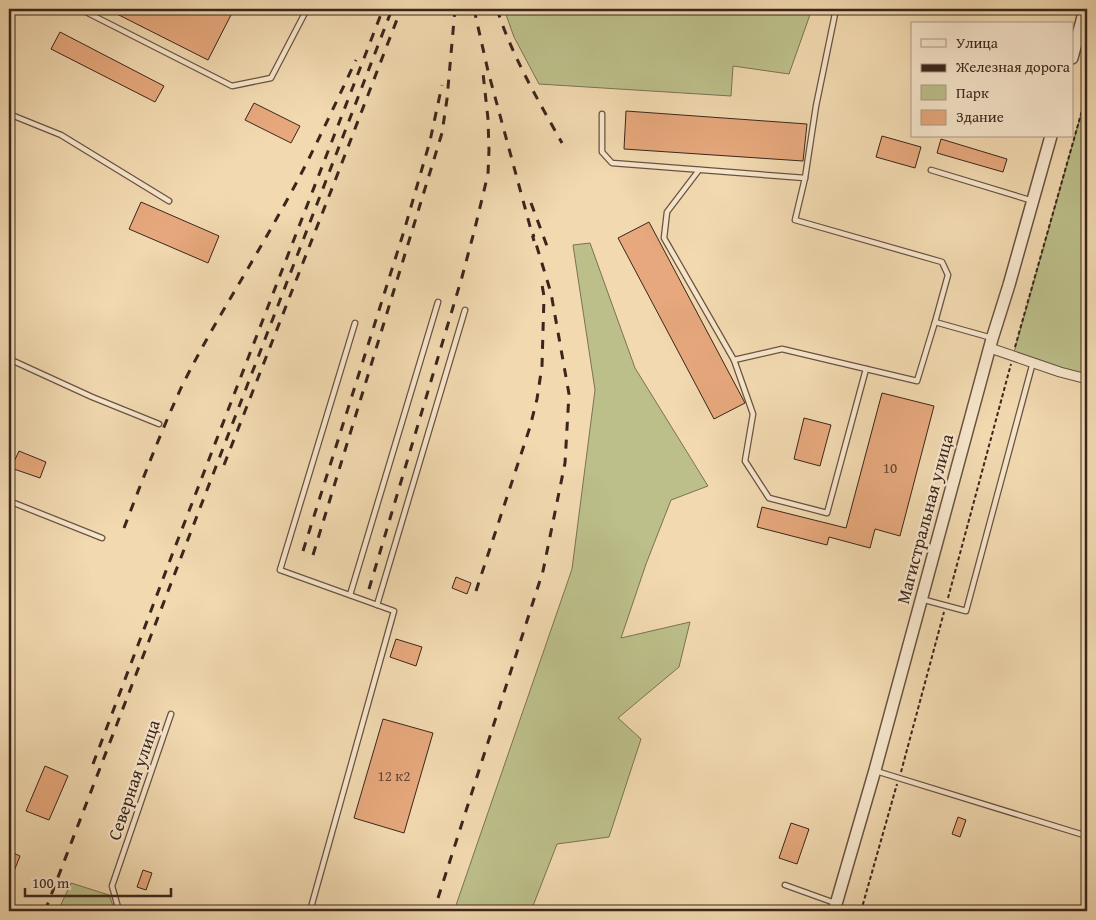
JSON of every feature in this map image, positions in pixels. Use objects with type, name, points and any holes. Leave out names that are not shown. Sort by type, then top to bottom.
[{"type":"street","points":[[1075,34],[1085,9]]},
{"type":"street","name":"Магистральная улица","points":[[835,907],[875,770],[991,343],[1010,285],[1050,138]]},
{"type":"street","points":[[991,343],[1013,356],[1087,379]]},
{"type":"lane","points":[[80,9],[232,86],[270,78],[306,9]]},
{"type":"lane","points":[[734,360],[782,349],[917,381],[936,322],[948,276],[942,262],[795,220],[805,178],[816,106],[836,9]]},
{"type":"lane","points":[[9,114],[61,135],[169,201]]},
{"type":"lane","points":[[602,114],[602,152],[612,163],[805,178]]},
{"type":"lane","points":[[699,170],[668,212],[664,238],[734,360],[753,414],[745,461],[769,498],[827,513],[866,369]]},
{"type":"lane","points":[[931,170],[1033,201]]},
{"type":"lane","points":[[350,595],[438,302]]},
{"type":"lane","points":[[377,605],[464,310]]},
{"type":"lane","points":[[936,322],[991,343]]},
{"type":"lane","points":[[310,911],[394,611],[280,570],[355,323]]},
{"type":"lane","points":[[9,359],[92,397],[159,424]]},
{"type":"lane","points":[[921,599],[966,611],[1033,362]]},
{"type":"lane","points":[[9,501],[102,538]]},
{"type":"lane","name":"Северная улица","points":[[119,911],[112,886],[171,714]]},
{"type":"lane","points":[[875,770],[1087,836]]},
{"type":"lane","points":[[784,885],[835,907]]},
{"type":"path","points":[[861,911],[1087,93]]},
{"type":"green space","points":[[504,9],[812,9],[789,74],[733,66],[731,96],[539,84],[514,37]]},
{"type":"green space","points":[[1087,93],[1087,378],[1013,356]]},
{"type":"green space","points":[[590,243],[635,368],[708,486],[671,500],[646,564],[621,638],[690,622],[679,667],[618,718],[641,739],[609,837],[557,844],[531,911],[454,911],[572,569],[595,390],[573,245]]},
{"type":"green space","points":[[71,883],[109,895],[115,911],[58,911]]},
{"type":"building","points":[[107,9],[234,9],[208,60]]},
{"type":"building","points":[[60,32],[164,86],[155,102],[51,49]]},
{"type":"building","points":[[254,103],[300,126],[291,143],[245,120]]},
{"type":"building","points":[[626,111],[807,124],[803,161],[624,149]]},
{"type":"building","points":[[882,136],[921,147],[915,168],[876,157]]},
{"type":"building","points":[[941,139],[1007,159],[1003,172],[937,153]]},
{"type":"building","points":[[141,202],[219,236],[208,263],[129,229]]},
{"type":"building","points":[[649,222],[745,403],[714,419],[618,238]]},
{"type":"building","points":[[882,393],[934,406],[900,536],[875,529],[870,548],[829,537],[827,545],[757,527],[762,507],[846,528]]},
{"type":"building","points":[[804,418],[831,425],[820,466],[794,459]]},
{"type":"building","points":[[19,451],[46,462],[40,478],[11,468]]},
{"type":"building","points":[[456,577],[471,583],[467,594],[452,588]]},
{"type":"building","points":[[396,639],[422,647],[416,666],[390,657]]},
{"type":"building","points":[[383,719],[433,733],[404,833],[354,818]]},
{"type":"building","points":[[45,766],[68,776],[49,820],[26,811]]},
{"type":"building","points":[[958,817],[966,820],[960,837],[952,834]]},
{"type":"building","points":[[791,823],[809,829],[797,864],[779,858]]},
{"type":"building","points":[[9,851],[20,856],[9,884]]},
{"type":"building","points":[[143,870],[152,873],[146,890],[137,887]]},
{"type":"railway","points":[[93,764],[383,9]]},
{"type":"railway","points":[[45,911],[392,9]]},
{"type":"railway","points":[[224,465],[401,9]]},
{"type":"railway","points":[[313,555],[442,133],[455,9]]},
{"type":"railway","points":[[474,9],[488,71],[534,241]]},
{"type":"railway","points":[[497,9],[518,61],[562,143]]},
{"type":"railway","points":[[124,528],[158,440],[181,388],[204,344],[299,178],[356,60]]},
{"type":"railway","points":[[369,589],[462,277],[488,174],[488,119],[483,73]]},
{"type":"railway","points":[[303,551],[404,231],[430,141],[442,85]]},
{"type":"railway","points":[[531,203],[547,246]]},
{"type":"railway","points":[[438,898],[543,571],[565,463],[569,394],[551,293],[533,234]]},
{"type":"railway","points":[[476,591],[530,427],[537,399],[542,366],[544,296],[542,285]]}]
